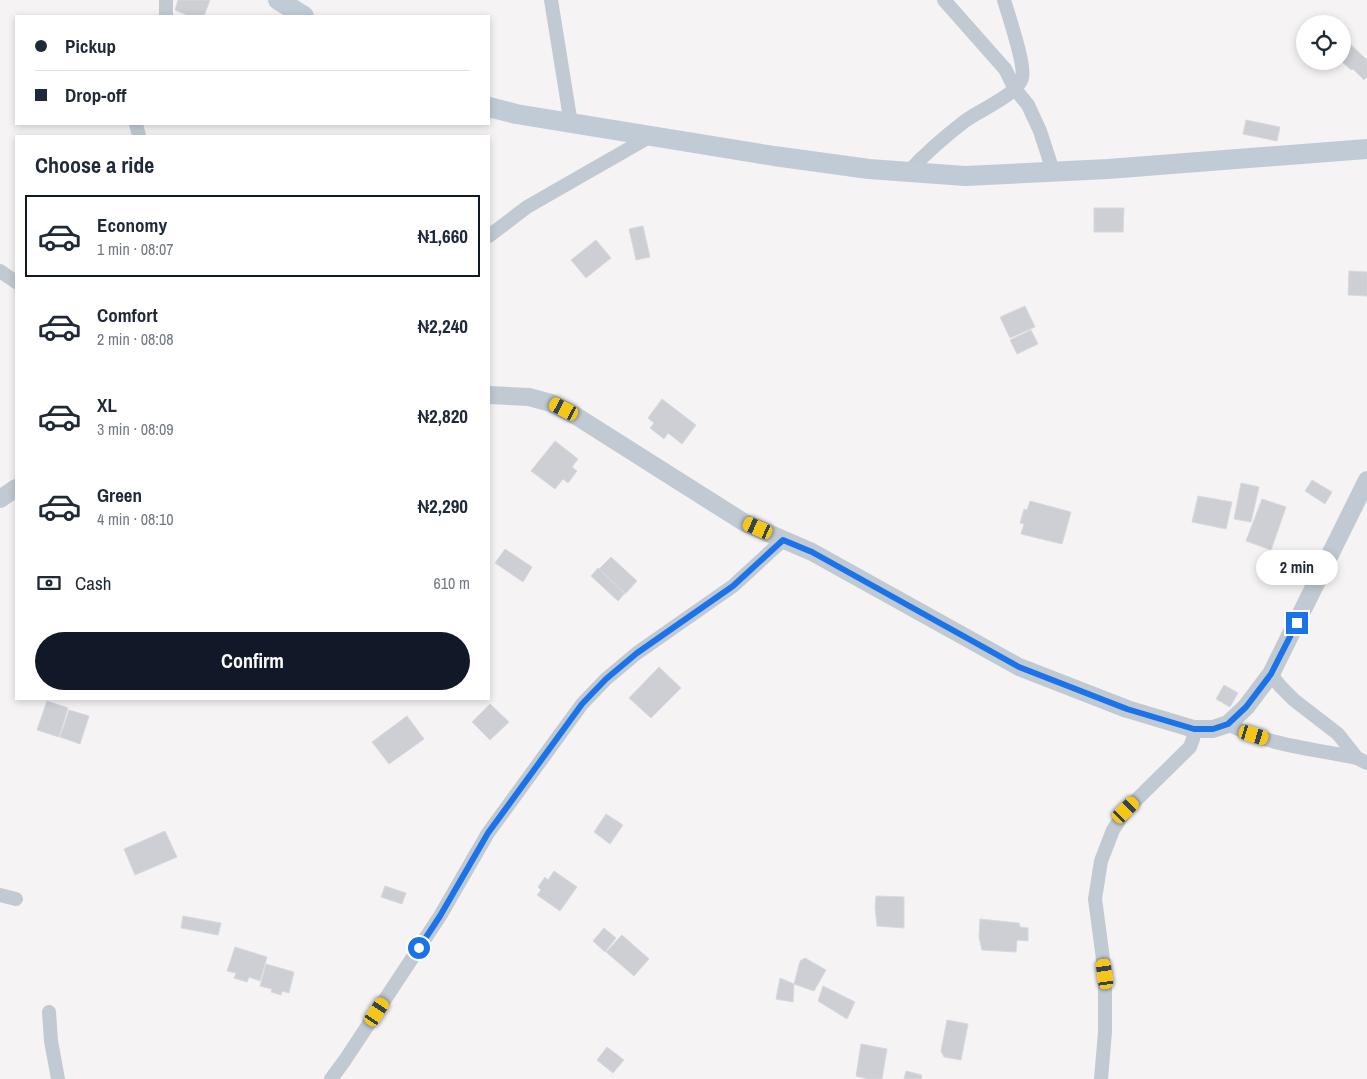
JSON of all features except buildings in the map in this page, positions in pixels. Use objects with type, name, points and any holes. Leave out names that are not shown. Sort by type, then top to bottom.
[{"type":"main road","points":[[278,0],[302,15]]},
{"type":"main road","points":[[490,107],[571,124],[840,165],[965,176],[1367,149]]},
{"type":"street","points":[[166,0],[166,15]]},
{"type":"street","points":[[551,0],[571,124]]},
{"type":"street","points":[[944,0],[1005,70],[1015,89],[1028,105],[1040,130],[1052,171]]},
{"type":"street","points":[[908,172],[928,150],[967,120],[1015,89],[1023,77],[1022,63],[1004,0]]},
{"type":"street","points":[[490,235],[527,207],[651,136]]},
{"type":"street","points":[[0,271],[15,281]]},
{"type":"street","points":[[490,395],[529,397],[551,403],[576,416],[745,523],[812,552],[1019,667],[1127,709],[1194,729],[1213,729],[1228,724],[1246,707],[1271,674],[1367,480]]},
{"type":"street","points":[[0,498],[15,489]]},
{"type":"street","points":[[330,1079],[345,1060],[440,916],[488,833],[582,704],[606,679],[637,653],[733,586],[783,540]]},
{"type":"street","points":[[1271,674],[1294,700],[1338,734],[1362,761]]},
{"type":"street","points":[[1228,724],[1242,732],[1265,739],[1362,761]]},
{"type":"street","points":[[1101,1079],[1105,1032],[1105,974],[1094,898],[1101,861],[1113,830],[1126,810],[1190,747],[1194,729]]},
{"type":"street","points":[[0,894],[16,899]]},
{"type":"street","points":[[49,1012],[51,1041],[58,1079]]},
{"type":"route","points":[[419,948],[440,916],[488,833],[582,704],[606,679],[637,653],[714,601],[783,540],[812,552],[1019,667],[1127,709],[1194,729],[1213,729],[1228,724],[1246,707],[1271,674],[1297,623]]}]
